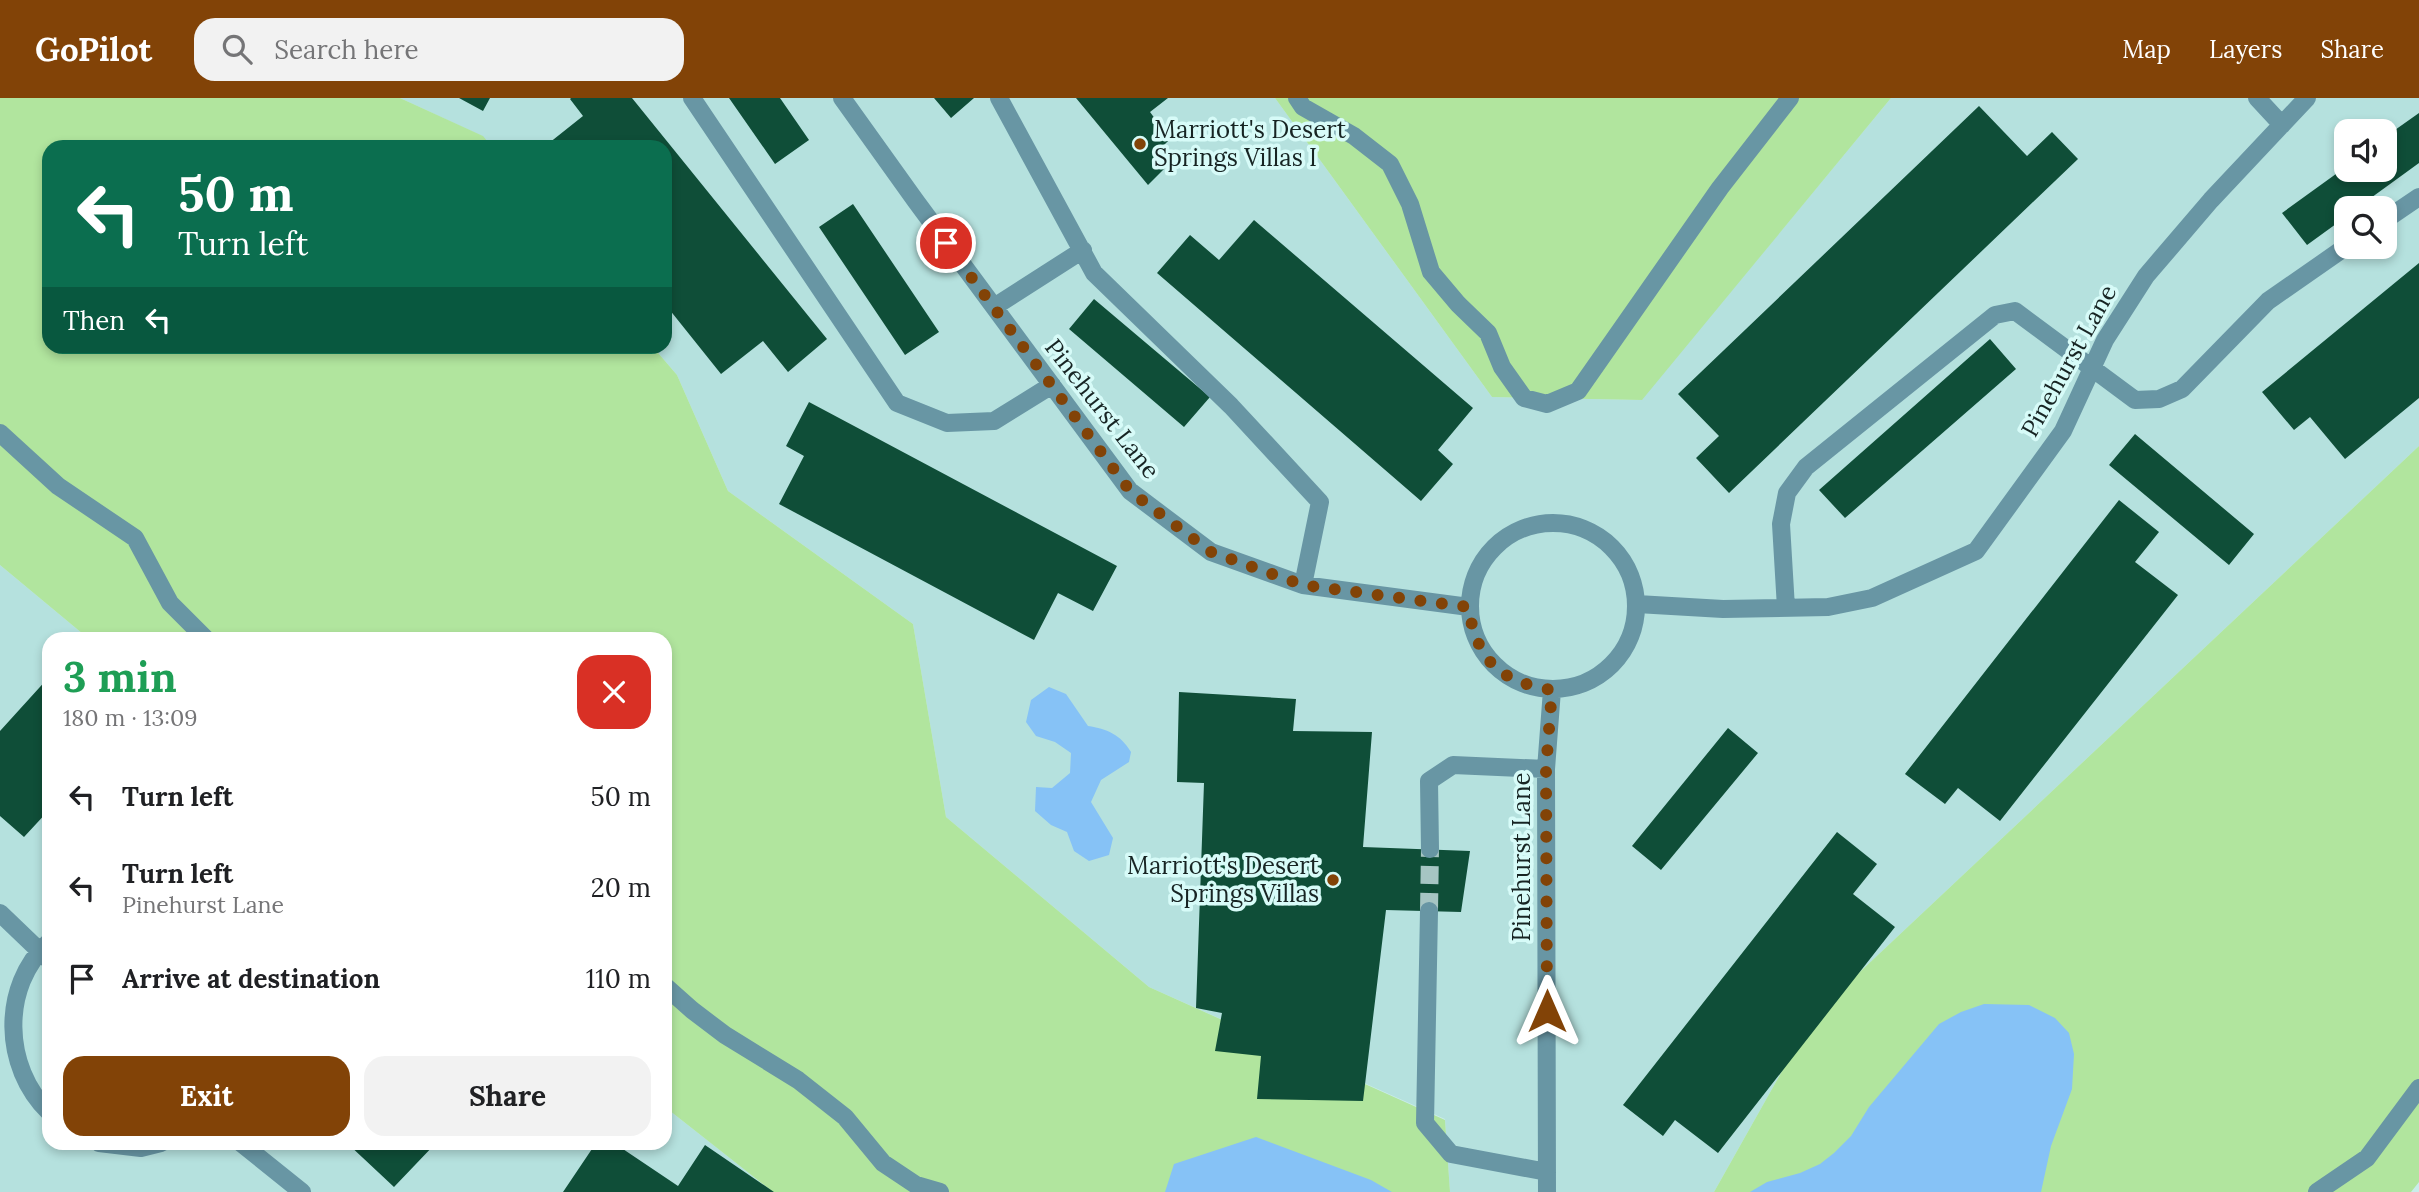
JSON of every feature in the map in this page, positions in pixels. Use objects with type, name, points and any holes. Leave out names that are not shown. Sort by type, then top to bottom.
[{"type":"street","points":[[692,98],[897,403],[947,423],[994,421],[1052,385]]},
{"type":"street","name":"Pinehurst Lane","points":[[842,98],[1130,491],[1211,552],[1303,585],[1468,607]]},
{"type":"street","points":[[999,98],[1094,273],[1231,406],[1320,502],[1303,585]]},
{"type":"street","points":[[1297,98],[1303,107],[1354,136],[1390,164],[1410,204],[1431,272],[1458,304],[1488,333],[1502,367],[1524,398],[1548,404],[1578,391],[1720,188],[1790,98]]},
{"type":"street","points":[[2258,98],[2282,125]]},
{"type":"street","name":"Pinehurst Lane","points":[[1637,604],[1723,609],[1828,607],[1872,598],[1976,551],[2063,431],[2105,340],[2146,276],[2211,200],[2307,98]]},
{"type":"street","points":[[2397,212],[2419,197]]},
{"type":"street","points":[[994,307],[1083,250]]},
{"type":"street","points":[[1786,608],[1781,524],[1787,493],[1805,467],[1995,316],[2015,311],[2135,400],[2159,398],[2182,389],[2268,301],[2334,255]]},
{"type":"street","points":[[0,433],[58,486],[135,538],[170,603],[199,632]]},
{"type":"street","points":[[1551,523],[1577,526],[1600,538],[1610,547],[1619,556],[1632,579],[1637,604],[1633,631],[1622,656],[1602,675],[1578,686],[1552,690],[1526,686],[1503,674],[1485,656],[1473,633],[1468,607],[1472,582],[1484,558],[1502,539],[1525,527],[1551,523]]},
{"type":"street","name":"Pinehurst Lane","points":[[1547,1192],[1546,769],[1552,690]]},
{"type":"street","points":[[1430,849],[1429,781],[1453,765],[1546,769]]},
{"type":"street","points":[[1429,911],[1425,1124],[1451,1154],[1547,1172]]},
{"type":"street","points":[[0,913],[42,948]]},
{"type":"street","points":[[42,956],[19,985],[12,1024],[18,1064],[36,1100],[42,1106]]},
{"type":"street","points":[[672,992],[725,1035],[798,1080],[845,1117],[883,1163],[916,1185],[940,1192]]},
{"type":"street","points":[[2317,1192],[2367,1158],[2419,1088]]},
{"type":"street","points":[[251,1150],[302,1192]]},
{"type":"shaded area","points":[[400,98],[1275,98],[1492,397],[1641,400],[1891,98],[2419,98],[2419,446],[1813,1016],[1714,1192],[1450,1192],[1445,1119],[1149,987],[946,817],[913,624],[728,491],[677,375],[659,354],[672,354],[672,140],[486,140]]},
{"type":"shaded area","points":[[0,565],[81,632],[42,632],[42,1150],[672,1150],[672,1113],[773,1192],[0,1192]]},
{"type":"green space","points":[[0,98],[400,98],[483,136],[486,140],[42,140],[42,354],[659,354],[677,375],[728,491],[913,624],[946,817],[1149,987],[1445,1120],[1450,1192],[773,1192],[672,1113],[672,632],[81,632],[0,565]]},
{"type":"green space","points":[[1275,98],[1891,98],[1642,400],[1492,397]]},
{"type":"green space","points":[[2419,446],[2419,1182],[2411,1192],[1714,1192],[1813,1016]]},
{"type":"water","points":[[1049,687],[1066,694],[1088,726],[1112,733],[1131,752],[1129,762],[1101,780],[1091,802],[1113,838],[1109,855],[1089,861],[1074,851],[1067,832],[1051,825],[1035,811],[1036,787],[1052,788],[1070,773],[1071,753],[1055,742],[1036,736],[1026,722],[1031,700]]},
{"type":"water","points":[[1984,1004],[2029,1005],[2055,1018],[2069,1033],[2074,1054],[2072,1089],[2051,1146],[2041,1192],[1750,1192],[1767,1182],[1820,1164],[1834,1153],[1851,1136],[1869,1107],[1939,1024]]},
{"type":"water","points":[[1256,1137],[1371,1180],[1392,1192],[1165,1192],[1174,1164]]},
{"type":"building","points":[[459,98],[490,98],[483,111]]},
{"type":"building","points":[[632,98],[666,140],[553,140],[583,116],[570,99]]},
{"type":"building","points":[[729,98],[780,98],[809,140],[775,164]]},
{"type":"building","points":[[934,98],[974,98],[951,118]]},
{"type":"building","name":"Marriott's Desert Springs Villas I","points":[[1076,98],[1168,98],[1150,112],[1170,139],[1161,148],[1173,160],[1148,185]]},
{"type":"building","points":[[1979,106],[2027,156],[2052,132],[2078,159],[1729,493],[1696,458],[1719,436],[1678,394]]},
{"type":"building","points":[[2419,113],[2419,163],[2397,179],[2397,129]]},
{"type":"building","points":[[672,147],[827,339],[788,372],[763,341],[721,374],[672,313]]},
{"type":"building","points":[[2334,175],[2334,182],[2393,182],[2374,196],[2334,196],[2334,225],[2307,245],[2282,213]]},
{"type":"building","points":[[853,204],[939,332],[905,355],[819,227]]},
{"type":"building","points":[[1254,220],[1473,408],[1438,450],[1453,464],[1421,501],[1157,273],[1190,235],[1219,260]]},
{"type":"building","points":[[2419,263],[2419,398],[2345,459],[2310,417],[2294,430],[2262,392]]},
{"type":"building","points":[[1094,299],[1210,397],[1184,427],[1069,329]]},
{"type":"building","points":[[1990,339],[2016,369],[1845,518],[1819,490]]},
{"type":"building","points":[[809,402],[1117,566],[1093,611],[1058,593],[1034,640],[779,504],[804,456],[786,446]]},
{"type":"building","points":[[2135,434],[2254,534],[2229,565],[2109,465]]},
{"type":"building","points":[[2119,500],[2159,532],[2135,562],[2178,595],[2000,821],[1958,788],[1945,804],[1905,774]]},
{"type":"building","points":[[42,685],[42,818],[24,837],[0,816],[0,731]]},
{"type":"building","name":"Marriott's Desert Springs Villas","points":[[1179,692],[1296,699],[1293,731],[1372,732],[1363,847],[1470,851],[1461,912],[1386,910],[1363,1101],[1257,1099],[1261,1056],[1215,1051],[1222,1013],[1196,1008],[1204,783],[1177,782]]},
{"type":"building","points":[[1728,728],[1758,753],[1661,870],[1632,846]]},
{"type":"building","points":[[1837,832],[1877,864],[1853,894],[1895,927],[1718,1153],[1675,1120],[1663,1136],[1623,1105]]},
{"type":"building","points":[[705,1145],[774,1192],[563,1192],[591,1150],[624,1150],[678,1186]]},
{"type":"building","points":[[354,1150],[429,1150],[394,1187]]},
{"type":"tunnel","points":[[1429,911],[1430,849]]},
{"type":"place","name":"Marriott's Desert Springs Villas I","points":[[1140,144]]},
{"type":"place","name":"Marriott's Desert Springs Villas","points":[[1333,880]]},
{"type":"route","points":[[946,243],[1130,491],[1211,552],[1303,585],[1468,607],[1473,633],[1485,656],[1503,674],[1526,686],[1552,690],[1546,769],[1547,1011]]}]
